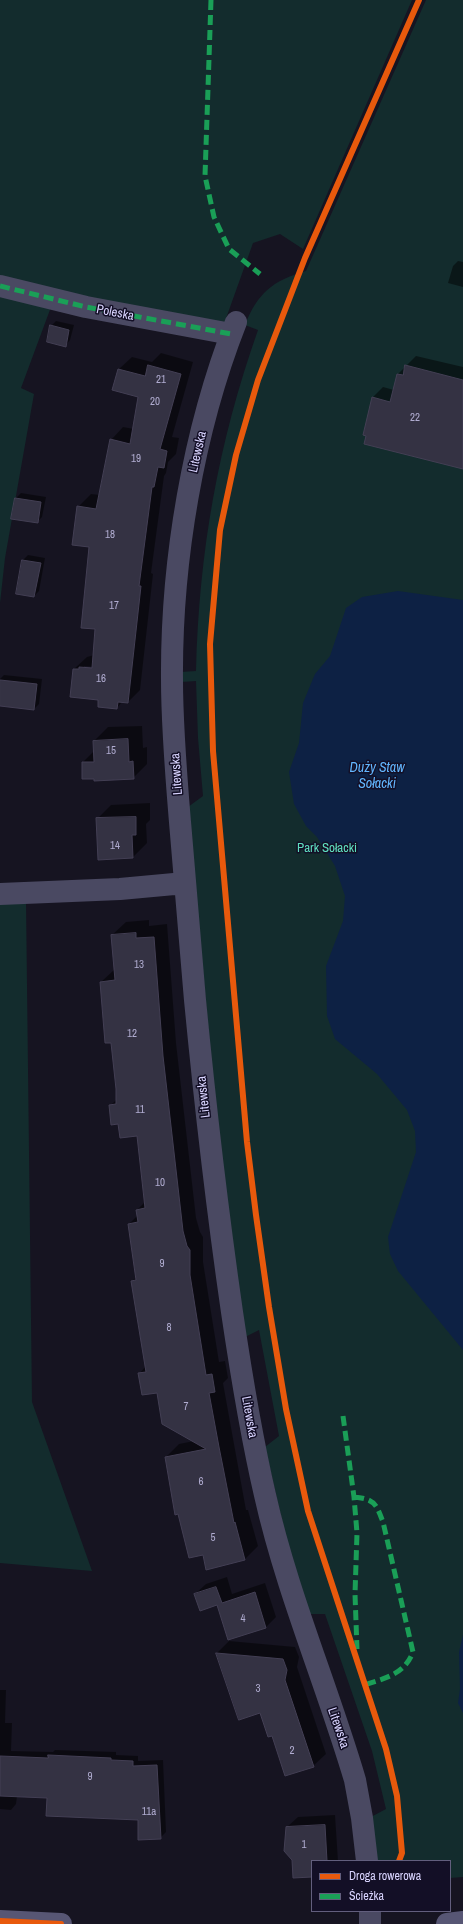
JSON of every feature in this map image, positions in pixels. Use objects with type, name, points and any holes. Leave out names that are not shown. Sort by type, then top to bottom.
[{"type":"street","name":"Poleska","points":[[0,286],[86,307],[234,328]]},
{"type":"street","name":"Litewska","points":[[234,328],[208,409],[195,460],[183,524],[175,586],[172,706],[185,883],[210,1152],[221,1237],[250,1423],[264,1494],[278,1548],[355,1780],[362,1818],[366,1860]]},
{"type":"street","points":[[0,894],[120,889],[185,883]]},
{"type":"street","points":[[370,1912],[370,1924]]},
{"type":"street","points":[[0,1921],[61,1924]]},
{"type":"street","points":[[447,1924],[463,1922]]},
{"type":"green space","points":[[0,0],[412,0],[303,249],[280,234],[253,243],[224,324],[108,305],[0,277]]},
{"type":"green space","name":"Park Sołacki","points":[[426,0],[463,0],[463,1877],[451,1878],[451,1860],[376,1860],[371,1817],[386,1809],[372,1751],[325,1614],[308,1614],[290,1555],[265,1447],[279,1436],[259,1330],[245,1337],[221,1169],[188,807],[203,796],[198,738],[196,681],[181,682],[181,672],[196,671],[201,583],[213,498],[232,414],[258,330],[245,325],[255,305],[268,290],[284,279],[306,271]]},
{"type":"green space","points":[[0,296],[51,307],[21,388],[34,394],[5,558],[0,603]]},
{"type":"green space","points":[[0,885],[26,901],[32,1402],[92,1571],[0,1563]]},
{"type":"water","name":"Duży Staw Sołacki","points":[[398,591],[463,600],[463,1350],[398,1271],[390,1254],[388,1237],[416,1152],[415,1131],[407,1110],[377,1074],[335,1039],[327,1016],[326,966],[343,921],[345,896],[335,866],[317,837],[306,826],[294,804],[289,772],[299,743],[303,703],[315,674],[330,656],[346,608],[362,597]]},
{"type":"water","points":[[463,1635],[463,1713],[458,1703],[460,1689],[459,1652]]},
{"type":"building","points":[[50,325],[69,330],[66,347],[47,342]]},
{"type":"building","points":[[148,365],[181,374],[160,449],[167,451],[164,468],[158,467],[154,487],[152,487],[139,586],[141,586],[128,703],[118,702],[117,709],[98,707],[98,700],[70,697],[73,669],[79,669],[79,667],[92,668],[95,629],[81,628],[89,547],[72,545],[77,506],[96,509],[110,439],[130,444],[138,397],[112,390],[118,369],[145,376]]},
{"type":"building","points":[[405,365],[463,380],[463,469],[364,444],[366,436],[363,435],[372,397],[390,402],[397,374],[403,375]]},
{"type":"building","points":[[15,498],[41,502],[38,523],[11,519]]},
{"type":"building","points":[[22,560],[41,563],[34,597],[16,594]]},
{"type":"building","points":[[0,680],[37,684],[34,710],[0,706]]},
{"type":"building","points":[[128,739],[129,762],[133,761],[134,779],[94,781],[94,779],[82,779],[82,762],[94,762],[93,741]]},
{"type":"building","points":[[136,817],[136,835],[132,835],[133,858],[98,860],[96,818]]},
{"type":"building","points":[[136,933],[136,938],[154,937],[163,1056],[183,1231],[187,1246],[190,1250],[190,1275],[206,1375],[212,1374],[215,1392],[209,1393],[219,1447],[234,1523],[235,1522],[245,1560],[206,1570],[203,1555],[189,1558],[178,1514],[175,1515],[165,1457],[206,1449],[162,1424],[157,1393],[142,1395],[138,1373],[146,1372],[131,1281],[136,1280],[128,1224],[138,1222],[136,1210],[145,1208],[137,1136],[120,1138],[118,1124],[111,1125],[109,1105],[116,1104],[116,1089],[111,1043],[105,1043],[100,982],[115,980],[111,935]]},
{"type":"building","points":[[216,1587],[222,1603],[255,1592],[266,1628],[228,1640],[217,1605],[200,1611],[194,1594]]},
{"type":"building","points":[[216,1653],[283,1659],[287,1670],[285,1680],[314,1767],[285,1776],[272,1736],[268,1737],[260,1713],[239,1720]]},
{"type":"building","points":[[48,1755],[111,1758],[111,1760],[133,1761],[133,1766],[157,1765],[161,1839],[138,1840],[138,1820],[46,1816],[47,1798],[0,1796],[0,1756],[48,1758]]},
{"type":"building","points":[[325,1825],[327,1860],[311,1860],[311,1877],[293,1878],[292,1860],[284,1851],[286,1827]]},
{"type":"marked path","points":[[211,0],[205,176],[214,217],[229,249],[260,274]]},
{"type":"marked path","points":[[0,286],[86,307],[231,334]]},
{"type":"marked path","points":[[343,1416],[354,1497],[357,1533],[355,1594],[357,1649]]},
{"type":"marked path","points":[[354,1497],[371,1501],[376,1507],[383,1522],[413,1652],[409,1660],[399,1671],[386,1678],[364,1685]]},
{"type":"cycle path","points":[[399,1860],[402,1853],[397,1796],[386,1749],[308,1511],[286,1409],[269,1307],[247,1142],[213,751],[210,644],[220,530],[236,455],[258,380],[305,258],[419,0]]},
{"type":"cycle path","points":[[0,1921],[61,1924]]}]
